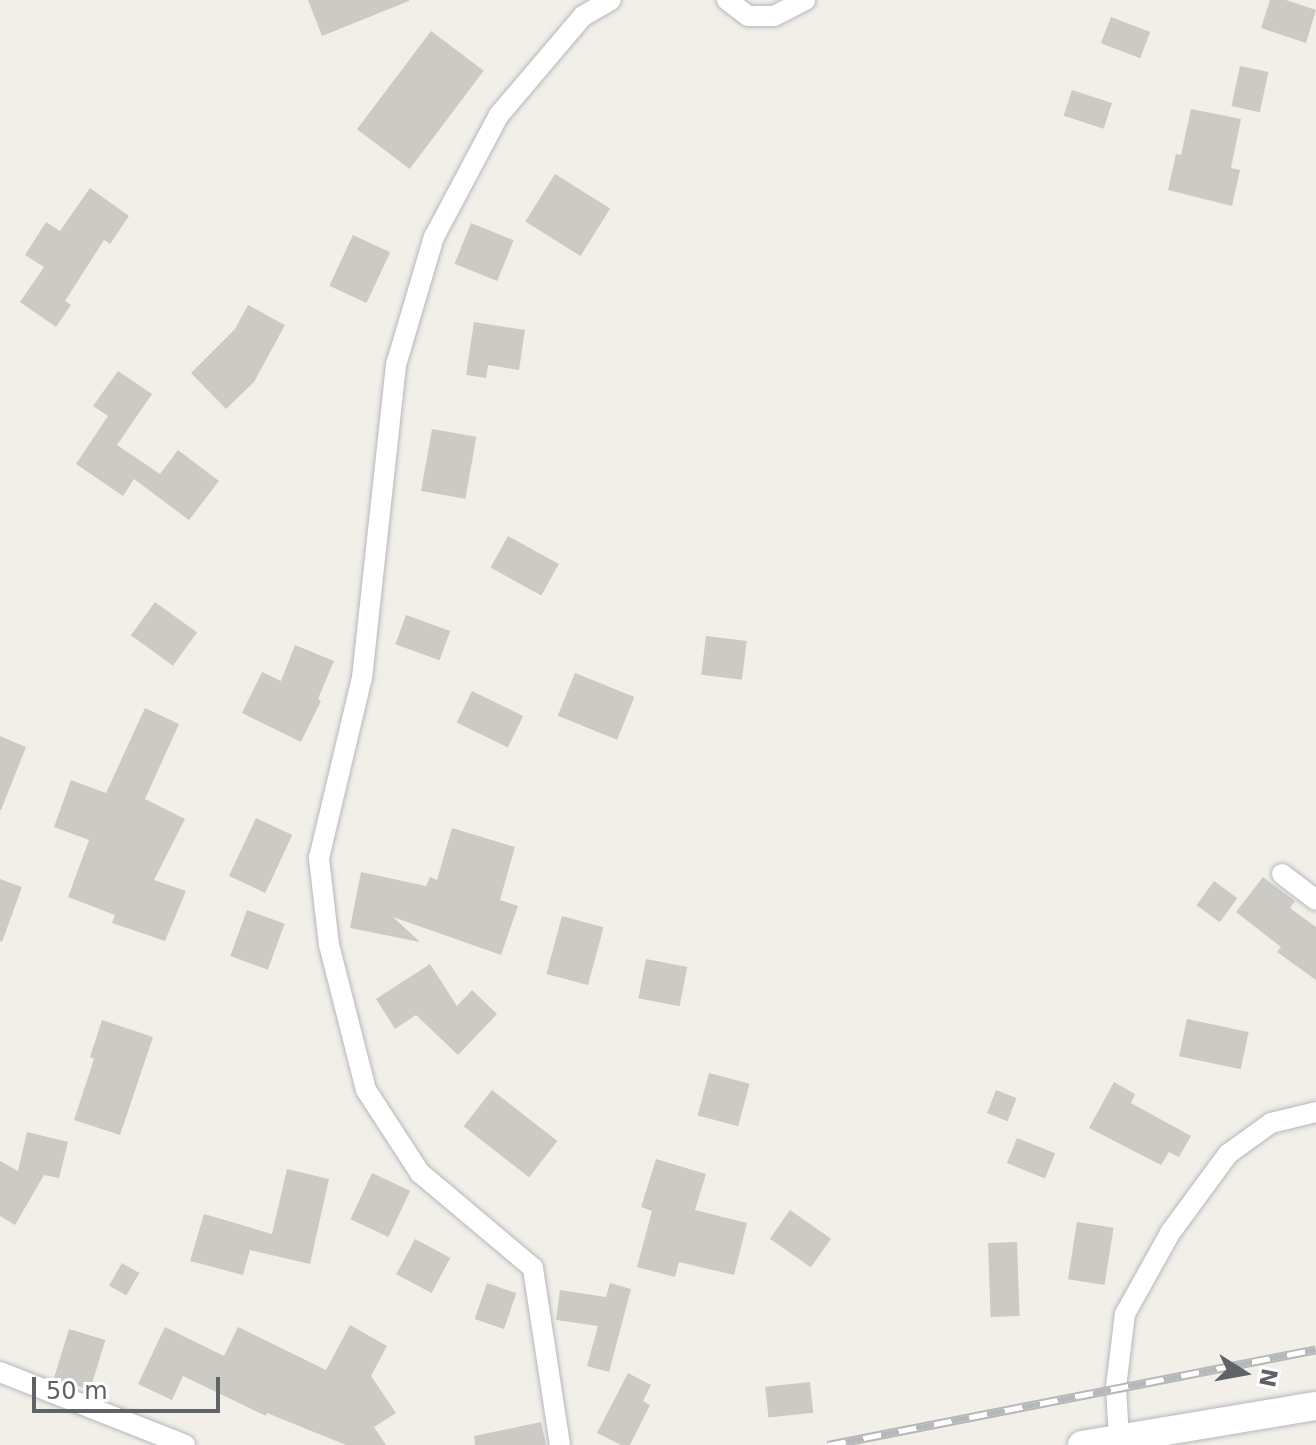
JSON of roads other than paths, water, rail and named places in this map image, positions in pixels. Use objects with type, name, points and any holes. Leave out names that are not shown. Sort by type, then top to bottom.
[{"type":"street","points":[[560,1445],[533,1268],[420,1173],[366,1090],[329,945],[319,858],[362,678],[396,365],[434,237],[499,115],[583,16],[611,0]]},
{"type":"street","points":[[727,0],[748,16],[774,16],[805,0]]},
{"type":"street","points":[[1282,874],[1316,900]]},
{"type":"street","points":[[1119,1438],[1116,1387],[1125,1314],[1170,1233],[1228,1154],[1271,1123],[1316,1112]]},
{"type":"street","points":[[0,1372],[185,1445]]},
{"type":"street","points":[[1082,1445],[1316,1406]]},
{"type":"railway","points":[[828,1445],[1316,1349]]}]
